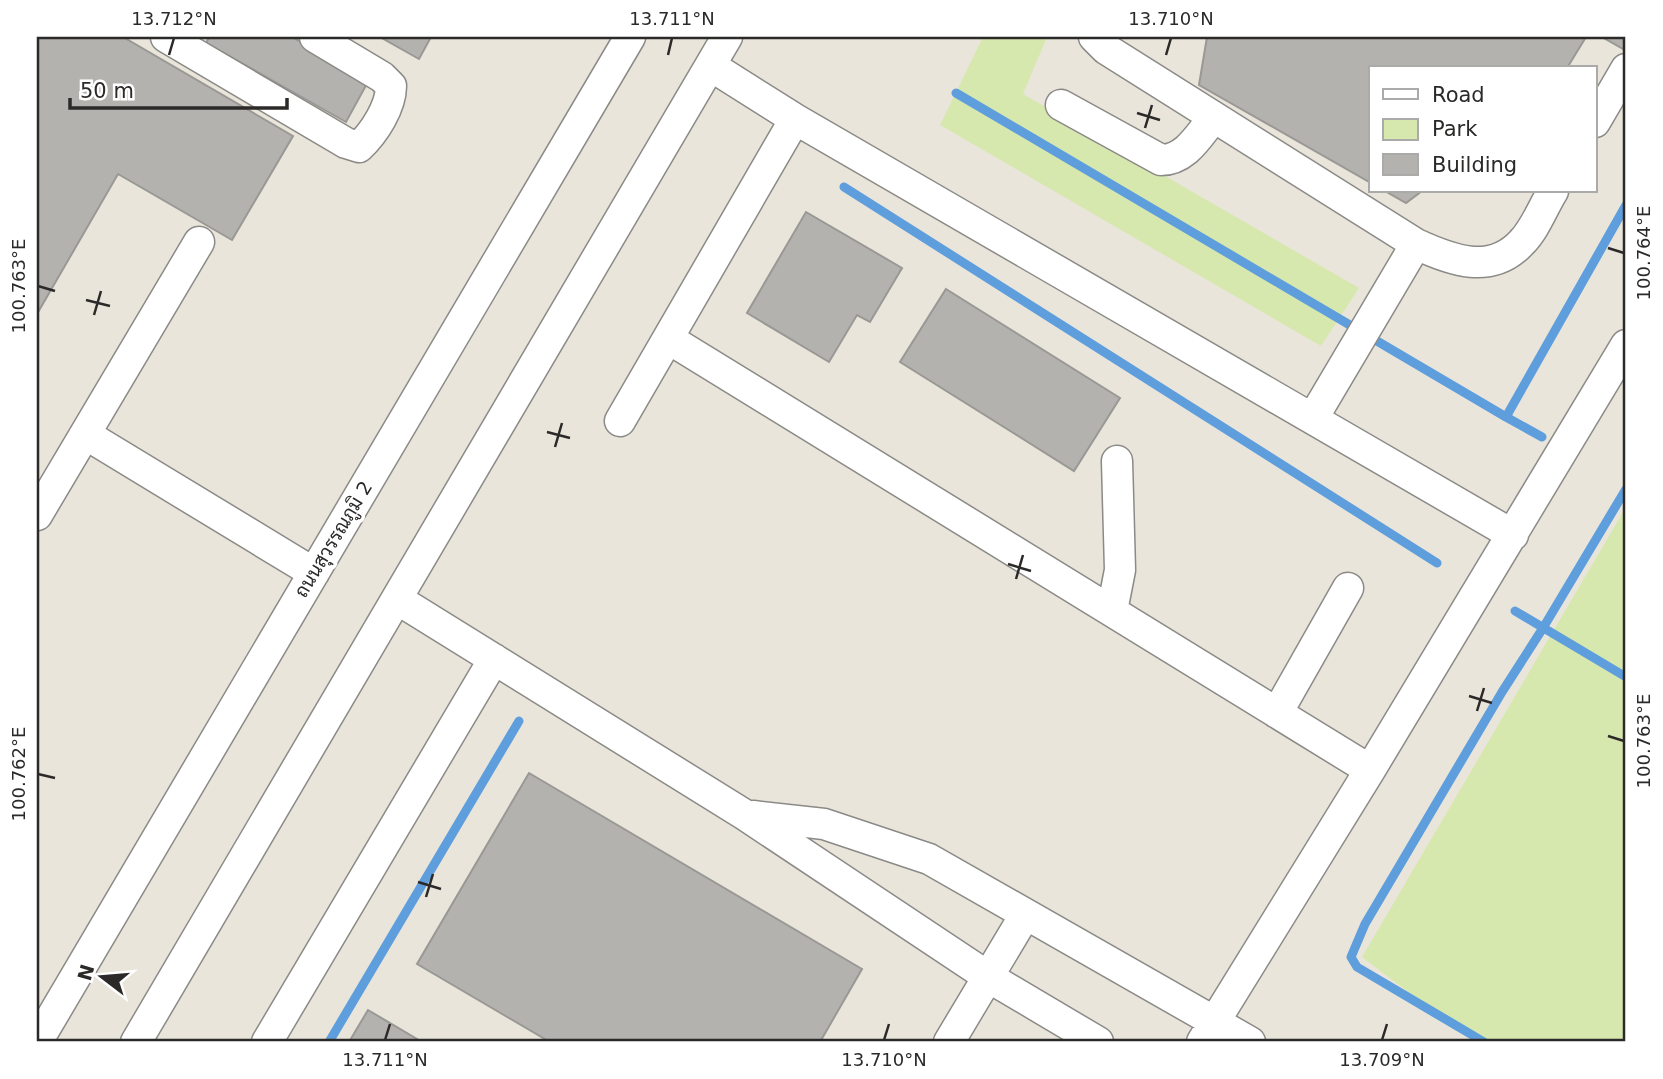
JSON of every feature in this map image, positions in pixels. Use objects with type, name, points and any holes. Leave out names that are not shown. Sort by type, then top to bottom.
[{"type":"street","points":[[171,38],[346,143],[359,147],[370,136],[391,94],[391,86],[382,77],[315,37]]},
{"type":"street","name":"ถนนสุวรรณภูมิ 2","points":[[37,1042],[630,37]]},
{"type":"street","points":[[136,1042],[727,37]]},
{"type":"street","points":[[1094,37],[1106,49],[1416,244],[1447,258],[1482,263],[1500,258],[1522,242],[1552,192]]},
{"type":"street","points":[[711,66],[795,119],[1513,535]]},
{"type":"street","points":[[1596,120],[1626,69]]},
{"type":"street","points":[[1061,105],[1161,160],[1172,160],[1181,155],[1214,117]]},
{"type":"street","points":[[620,421],[795,119]]},
{"type":"street","points":[[37,515],[200,242]]},
{"type":"street","points":[[1313,418],[1416,244]]},
{"type":"street","points":[[669,340],[1370,770]]},
{"type":"street","points":[[1208,1032],[1513,535],[1626,345]]},
{"type":"street","points":[[86,435],[314,573]]},
{"type":"street","points":[[1112,611],[1120,570],[1117,461]]},
{"type":"street","points":[[1277,713],[1348,588]]},
{"type":"street","points":[[397,599],[746,815],[990,978],[1098,1042]]},
{"type":"street","points":[[267,1042],[494,659]]},
{"type":"street","points":[[746,815],[824,824],[929,859],[1025,915],[1208,1032],[1250,1042]]},
{"type":"street","points":[[949,1042],[990,978],[1025,915]]},
{"type":"shaded area","points":[[37,37],[1626,37],[1626,1042],[37,1042]]},
{"type":"green space","points":[[983,37],[1047,37],[1023,94],[1359,288],[1321,346],[940,125]]},
{"type":"green space","points":[[1626,507],[1626,1042],[1474,1042],[1362,957]]},
{"type":"building","points":[[37,37],[123,37],[293,136],[232,240],[118,174],[37,314]]},
{"type":"building","points":[[209,37],[292,37],[369,80],[346,122],[206,43]]},
{"type":"building","points":[[380,37],[431,37],[419,59]]},
{"type":"building","points":[[1207,37],[1586,37],[1568,66],[1369,66],[1369,182],[1199,85]]},
{"type":"building","points":[[1602,37],[1626,37],[1625,50]]},
{"type":"building","points":[[1387,192],[1421,192],[1406,203]]},
{"type":"building","points":[[806,212],[902,268],[870,322],[857,315],[829,362],[747,313]]},
{"type":"building","points":[[946,289],[1120,398],[1074,471],[900,362]]},
{"type":"building","points":[[529,773],[862,969],[820,1042],[550,1042],[417,964]]},
{"type":"building","points":[[368,1010],[422,1042],[349,1042]]},
{"type":"waterway","points":[[956,93],[1506,417],[1626,205]]},
{"type":"waterway","points":[[844,187],[1437,563]]},
{"type":"waterway","points":[[1506,417],[1542,437]]},
{"type":"waterway","points":[[1484,1042],[1357,967],[1351,957],[1365,924],[1626,489]]},
{"type":"waterway","points":[[1515,611],[1626,677]]},
{"type":"waterway","points":[[329,1042],[519,721]]}]
